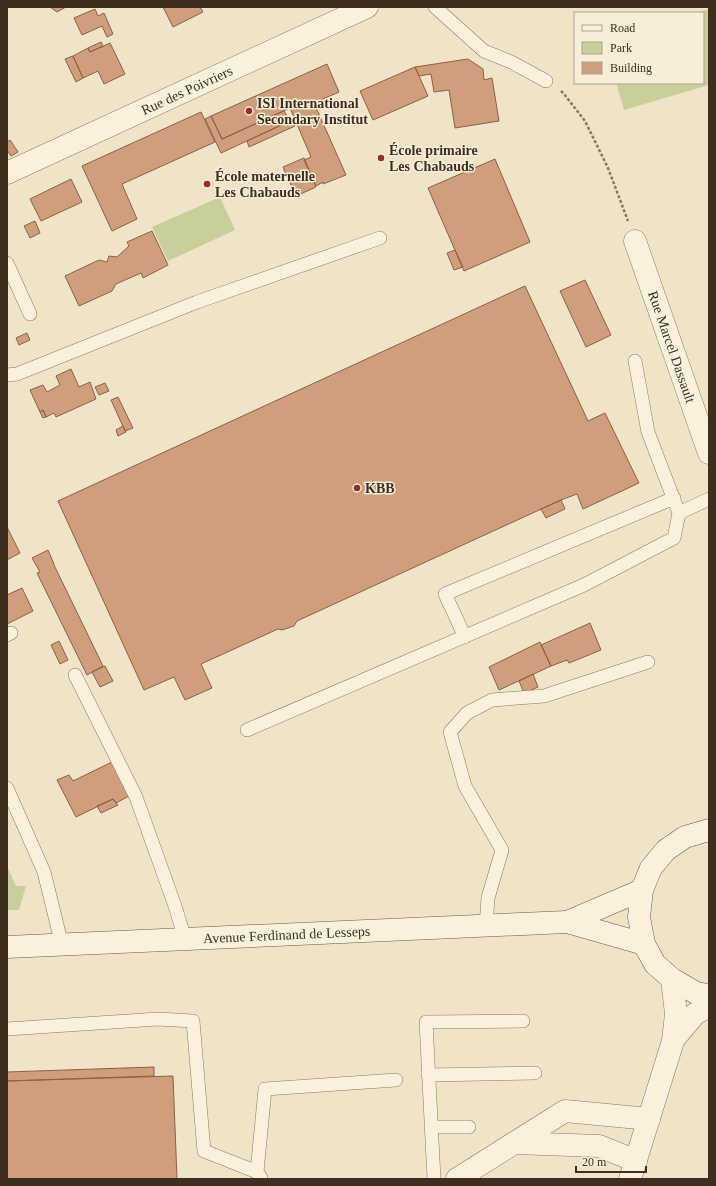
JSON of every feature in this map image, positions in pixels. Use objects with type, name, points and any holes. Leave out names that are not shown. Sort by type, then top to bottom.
[{"type":"street","name":"Rue des Poivriers","points":[[7,173],[367,7]]},
{"type":"street","name":"Rue Marcel Dassault","points":[[635,241],[709,453]]},
{"type":"street","points":[[708,829],[685,837],[666,850],[651,868],[642,890],[638,917],[644,944],[656,964],[672,980],[696,993],[709,995]]},
{"type":"street","name":"Avenue Ferdinand de Lesseps","points":[[567,922],[642,890]]},
{"type":"street","name":"Avenue Ferdinand de Lesseps","points":[[7,947],[567,922],[644,944]]},
{"type":"street","points":[[514,1143],[599,1146],[633,1170],[673,1041],[676,1014],[672,980]]},
{"type":"street","points":[[673,1041],[694,1014],[709,1006]]},
{"type":"street","points":[[457,1179],[565,1111],[649,1119]]},
{"type":"lane","points":[[435,7],[484,51],[511,62],[546,81]]},
{"type":"lane","points":[[7,375],[17,374],[197,302],[380,238]]},
{"type":"lane","points":[[7,263],[30,314]]},
{"type":"lane","points":[[247,730],[584,585],[674,538],[679,513],[648,432],[635,360]]},
{"type":"lane","points":[[465,637],[445,594],[674,498]]},
{"type":"lane","points":[[679,513],[709,499]]},
{"type":"lane","points":[[486,926],[488,898],[502,850],[465,786],[450,732],[467,713],[492,700],[544,696],[648,662]]},
{"type":"lane","points":[[75,675],[136,798],[175,906],[185,939]]},
{"type":"lane","points":[[7,788],[44,872],[62,944]]},
{"type":"lane","points":[[7,1029],[158,1019],[193,1021],[204,1151],[259,1175],[266,1089],[396,1080]]},
{"type":"lane","points":[[434,1179],[426,1022],[523,1021]]},
{"type":"lane","points":[[428,1074],[535,1073]]},
{"type":"lane","points":[[431,1127],[469,1127]]},
{"type":"path","points":[[546,81],[564,94],[585,121],[608,168],[635,241]]},
{"type":"green space","points":[[709,9],[709,85],[624,110],[616,84],[704,84],[704,12],[700,12]]},
{"type":"green space","points":[[220,197],[235,230],[168,261],[152,227]]},
{"type":"green space","points":[[7,866],[16,886],[26,886],[19,910],[7,910]]},
{"type":"building","points":[[50,7],[66,7],[57,12]]},
{"type":"building","points":[[163,7],[200,7],[203,12],[173,27]]},
{"type":"building","points":[[95,9],[98,16],[104,13],[113,34],[107,37],[102,26],[82,35],[74,18]]},
{"type":"building","points":[[101,42],[103,46],[90,52],[88,48]]},
{"type":"building","points":[[110,43],[125,74],[104,84],[98,71],[83,78],[73,56],[88,48],[90,52]]},
{"type":"building","points":[[73,56],[83,78],[76,82],[65,59]]},
{"type":"building","points":[[468,59],[483,69],[484,80],[492,78],[499,121],[455,128],[449,90],[434,92],[431,74],[419,76],[415,67]]},
{"type":"building","points":[[327,64],[339,92],[314,103],[346,175],[323,184],[323,182],[316,186],[304,160],[311,157],[290,108],[222,139],[211,116]]},
{"type":"building","points":[[415,67],[428,96],[373,120],[360,91]]},
{"type":"building","points":[[284,111],[290,121],[221,153],[205,119],[211,116],[222,139]]},
{"type":"building","points":[[201,112],[215,142],[122,184],[137,219],[112,231],[82,166]]},
{"type":"building","points":[[292,120],[295,126],[249,147],[247,141]]},
{"type":"building","points":[[10,140],[18,152],[11,156],[7,150],[7,142]]},
{"type":"building","points":[[304,158],[316,187],[296,196],[283,167]]},
{"type":"building","points":[[495,159],[530,242],[464,271],[428,188]]},
{"type":"building","points":[[71,179],[82,202],[41,221],[30,199]]},
{"type":"building","points":[[35,221],[40,233],[30,238],[24,226]]},
{"type":"building","points":[[152,231],[168,265],[143,278],[141,273],[116,284],[112,291],[79,306],[65,276],[99,260],[107,262],[109,256],[117,257],[129,246],[127,242]]},
{"type":"building","points":[[455,250],[463,267],[454,270],[447,253]]},
{"type":"building","points":[[585,280],[611,335],[586,347],[560,291]]},
{"type":"building","name":"KBB","points":[[525,286],[588,421],[605,413],[639,483],[583,509],[577,494],[561,500],[297,621],[294,626],[282,630],[278,629],[201,664],[212,688],[185,700],[174,677],[144,690],[58,501]]},
{"type":"building","points":[[27,333],[30,340],[19,345],[16,338]]},
{"type":"building","points":[[71,369],[79,387],[90,382],[96,399],[56,417],[54,413],[46,417],[43,410],[40,412],[30,390],[43,385],[47,392],[60,385],[56,376]]},
{"type":"building","points":[[105,383],[109,391],[99,395],[95,387]]},
{"type":"building","points":[[118,397],[133,428],[125,431],[111,400]]},
{"type":"building","points":[[43,410],[46,417],[43,418],[40,412]]},
{"type":"building","points":[[123,426],[126,432],[118,436],[116,430]]},
{"type":"building","points":[[561,500],[565,509],[546,518],[541,509]]},
{"type":"building","points":[[7,527],[20,553],[7,560]]},
{"type":"building","points":[[48,550],[103,666],[87,675],[37,573],[40,572],[32,558]]},
{"type":"building","points":[[22,588],[33,611],[7,624],[7,595]]},
{"type":"building","points":[[590,623],[601,650],[569,663],[567,660],[551,666],[541,645]]},
{"type":"building","points":[[59,641],[68,660],[60,664],[51,645]]},
{"type":"building","points":[[540,642],[551,666],[499,690],[489,667]]},
{"type":"building","points":[[105,666],[113,681],[100,687],[92,672]]},
{"type":"building","points":[[533,674],[538,687],[524,693],[519,681]]},
{"type":"building","points":[[112,762],[129,796],[116,803],[113,799],[76,817],[57,780],[69,775],[73,781]]},
{"type":"building","points":[[113,799],[118,805],[101,813],[97,806]]},
{"type":"building","points":[[154,1067],[154,1076],[7,1081],[7,1072]]},
{"type":"building","points":[[173,1076],[177,1179],[7,1179],[7,1081]]},
{"type":"place","name":"ISI International Secondary Institut","points":[[249,111]]},
{"type":"place","name":"École primaire Les Chabauds","points":[[381,158]]},
{"type":"place","name":"École maternelle Les Chabauds","points":[[207,184]]},
{"type":"place","name":"KBB","points":[[357,488]]}]
